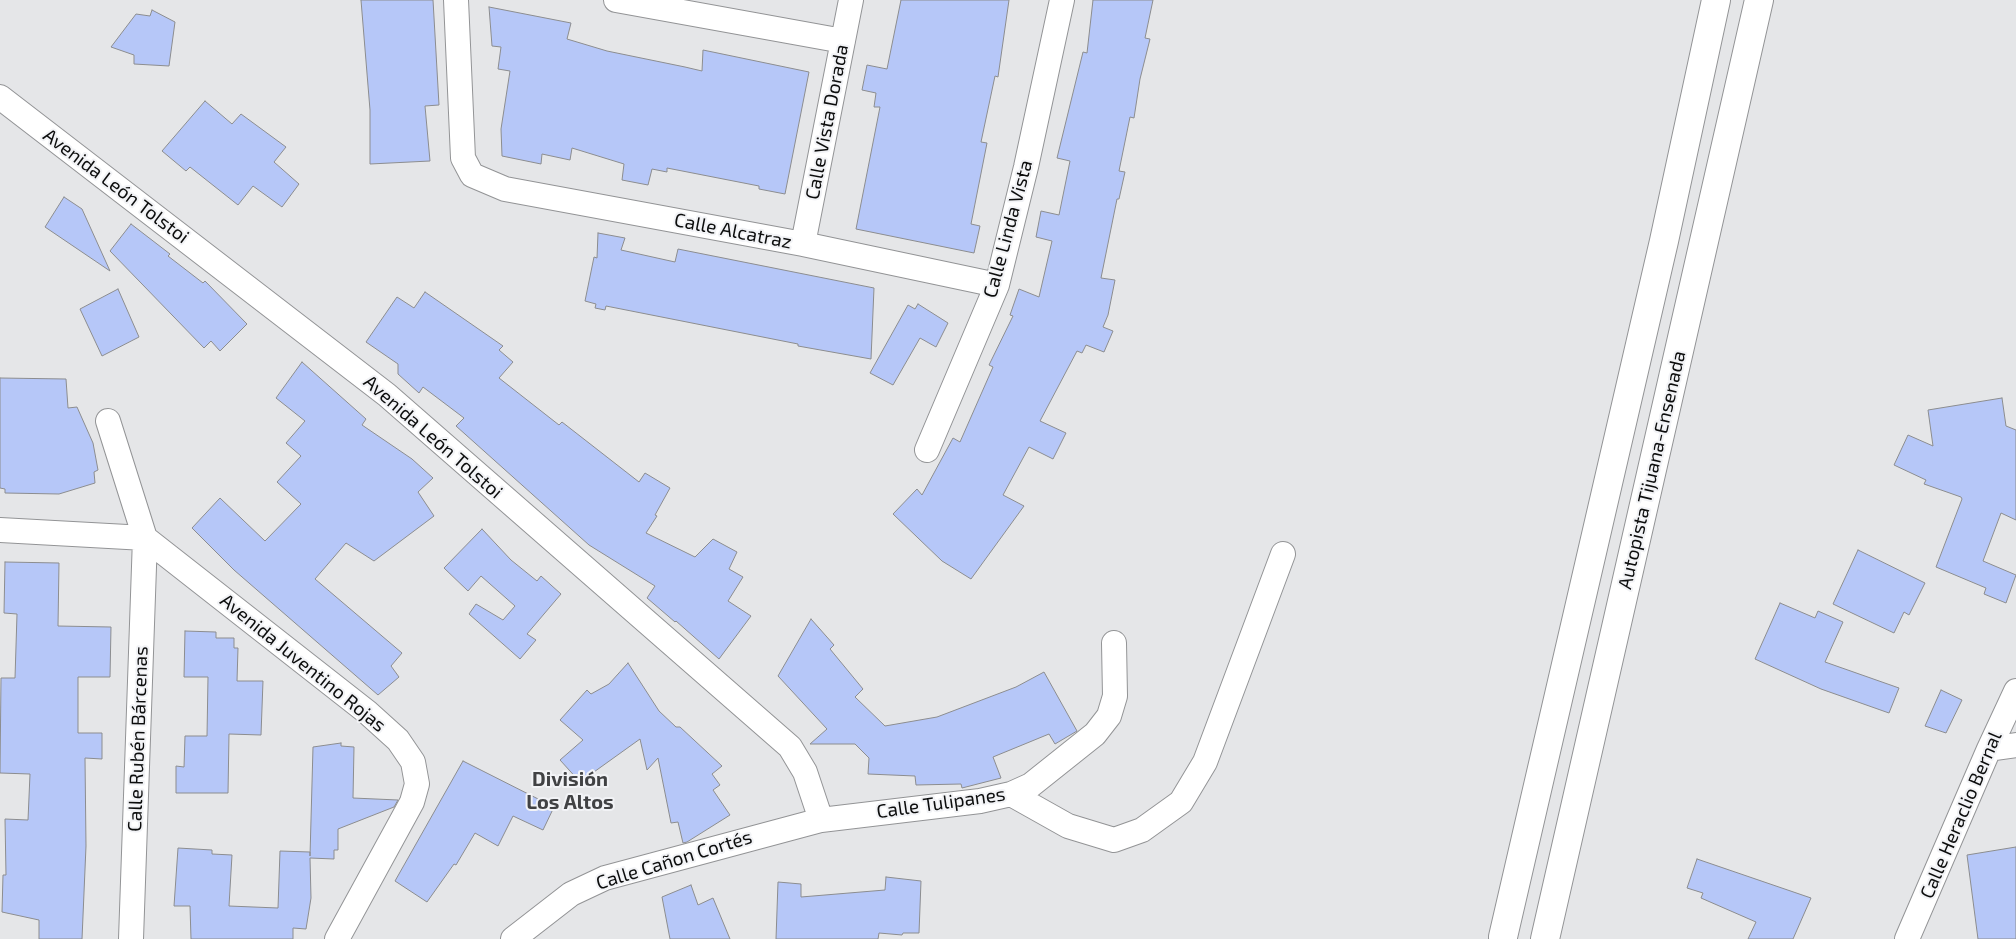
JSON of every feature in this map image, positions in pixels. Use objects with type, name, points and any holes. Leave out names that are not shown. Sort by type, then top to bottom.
[{"type":"highway","name":"Autopista Tijuana-Ensenada","points":[[1503,937],[1664,242],[1716,0]]},
{"type":"highway","name":"Autopista Tijuana-Ensenada","points":[[1546,939],[1759,0]]},
{"type":"street","name":"Calle Alcatraz","points":[[456,0],[463,158],[472,175],[505,189],[803,244],[997,285]]},
{"type":"street","points":[[616,0],[843,41]]},
{"type":"street","name":"Calle Vista Dorada","points":[[803,244],[852,0]]},
{"type":"street","name":"Calle Linda Vista","points":[[927,450],[997,285],[1026,167],[1062,0]]},
{"type":"street","name":"Avenida León Tolstoi","points":[[0,97],[387,395],[790,747],[805,772],[821,820]]},
{"type":"street","points":[[0,530],[145,538],[108,421]]},
{"type":"street","name":"Calle Rubén Bárcenas","points":[[131,939],[145,538]]},
{"type":"street","name":"Avenida Juventino Rojas","points":[[145,538],[367,712],[398,740],[413,762],[417,784],[412,802],[337,939]]},
{"type":"street","points":[[1010,794],[1068,826],[1114,840],[1142,830],[1181,802],[1205,762],[1283,554]]},
{"type":"street","name":"Calle Tulipanes","points":[[821,820],[980,801],[1010,794],[1030,785],[1095,734],[1109,716],[1115,696],[1114,643]]},
{"type":"street","name":"Calle Heraclio Bernal","points":[[1908,939],[1989,749],[2016,691]]},
{"type":"street","points":[[1989,749],[2016,745]]},
{"type":"street","name":"Calle Cañon Cortés","points":[[513,939],[572,894],[605,878],[821,820]]},
{"type":"building","points":[[361,0],[433,0],[439,105],[425,106],[430,161],[370,164],[370,110]]},
{"type":"building","points":[[901,0],[1009,0],[998,77],[995,76],[981,142],[987,143],[971,224],[980,226],[974,253],[856,229],[880,107],[874,107],[876,93],[862,90],[867,65],[887,69]]},
{"type":"building","points":[[1093,0],[1153,0],[1145,38],[1150,39],[1140,79],[1134,118],[1130,117],[1119,171],[1125,172],[1119,199],[1117,199],[1101,278],[1115,280],[1108,315],[1103,327],[1113,331],[1104,352],[1086,345],[1082,353],[1077,351],[1040,421],[1066,433],[1053,459],[1029,447],[1003,495],[1024,506],[971,579],[942,561],[893,514],[917,489],[922,495],[953,438],[960,442],[993,367],[989,365],[1013,316],[1010,315],[1019,289],[1039,297],[1052,241],[1036,237],[1041,211],[1059,215],[1070,161],[1057,158],[1083,52],[1087,53]]},
{"type":"building","points":[[489,7],[571,23],[567,39],[607,51],[702,71],[703,50],[809,72],[785,194],[759,189],[759,186],[667,168],[667,172],[652,169],[648,185],[622,180],[624,164],[572,148],[570,160],[542,154],[541,164],[502,156],[501,129],[510,71],[498,69],[501,47],[492,46]]},
{"type":"building","points":[[152,10],[175,22],[169,66],[134,64],[134,55],[111,47],[136,14],[150,16]]},
{"type":"building","points":[[205,101],[232,124],[241,114],[286,147],[274,162],[299,184],[282,207],[253,186],[238,205],[190,167],[186,171],[162,151]]},
{"type":"building","points":[[64,197],[82,209],[110,271],[45,227]]},
{"type":"building","points":[[131,224],[170,254],[168,256],[203,283],[205,281],[247,324],[220,351],[211,341],[204,348],[110,251]]},
{"type":"building","points":[[598,233],[625,238],[621,250],[675,262],[678,249],[874,288],[871,359],[798,346],[798,344],[606,306],[605,310],[595,308],[596,304],[585,301],[594,257],[597,258]]},
{"type":"building","points":[[118,289],[139,337],[102,356],[80,309]]},
{"type":"building","points":[[425,292],[503,346],[499,350],[513,362],[499,378],[559,425],[562,422],[639,482],[645,473],[670,488],[655,515],[657,516],[646,533],[695,557],[713,539],[737,552],[729,569],[743,577],[728,601],[751,616],[719,659],[647,598],[655,586],[589,545],[456,426],[464,418],[423,387],[419,393],[398,374],[398,364],[366,342],[397,297],[414,308]]},
{"type":"building","points":[[918,304],[948,323],[936,347],[920,338],[893,385],[870,373],[908,305],[915,309]]},
{"type":"building","points":[[302,362],[366,419],[362,425],[412,459],[433,478],[418,492],[434,516],[374,561],[346,543],[315,579],[402,653],[391,666],[399,677],[378,695],[234,570],[192,528],[220,498],[265,541],[301,504],[277,482],[301,456],[286,443],[305,421],[276,398]]},
{"type":"building","points":[[0,378],[66,379],[68,408],[77,407],[93,443],[98,470],[94,472],[95,483],[59,494],[5,493],[5,489],[0,488]]},
{"type":"building","points":[[2002,398],[2006,426],[2016,430],[2016,520],[2001,513],[1983,561],[2016,575],[2006,603],[1984,594],[1986,588],[1936,567],[1962,499],[1961,497],[1924,484],[1926,480],[1894,465],[1908,435],[1933,446],[1928,410]]},
{"type":"building","points":[[482,529],[511,560],[537,581],[541,576],[561,594],[527,634],[536,640],[520,659],[469,614],[476,604],[503,620],[515,606],[481,576],[468,591],[444,568]]},
{"type":"building","points":[[1858,550],[1925,583],[1909,615],[1904,612],[1894,633],[1833,604]]},
{"type":"building","points":[[5,562],[59,563],[58,626],[111,627],[110,677],[78,677],[78,733],[102,733],[102,759],[85,758],[86,846],[82,939],[39,939],[39,920],[2,912],[3,875],[6,875],[5,819],[28,820],[30,774],[0,773],[1,678],[15,678],[17,614],[4,613]]},
{"type":"building","points":[[1780,603],[1815,618],[1818,611],[1843,622],[1825,662],[1899,688],[1889,713],[1821,689],[1755,659]]},
{"type":"building","points":[[811,619],[834,645],[830,649],[863,689],[855,697],[885,726],[937,717],[1016,687],[1044,672],[1077,731],[1055,744],[1049,734],[993,757],[1001,778],[962,788],[961,784],[916,785],[915,776],[868,774],[869,758],[855,744],[810,744],[827,729],[778,676]]},
{"type":"building","points":[[185,631],[216,632],[216,638],[234,638],[234,648],[238,648],[237,681],[263,681],[261,735],[229,734],[228,793],[176,793],[176,766],[184,767],[185,736],[207,736],[208,677],[184,677]]},
{"type":"building","points":[[628,663],[659,711],[676,727],[680,727],[722,766],[712,774],[720,785],[713,790],[730,815],[687,842],[683,843],[678,822],[671,823],[658,758],[647,770],[640,739],[580,782],[560,760],[583,740],[560,720],[587,690],[591,694],[609,684]]},
{"type":"building","points":[[1941,690],[1962,700],[1946,733],[1925,726]]},
{"type":"building","points":[[341,743],[341,746],[354,747],[353,798],[398,800],[394,807],[338,829],[338,850],[334,850],[334,859],[310,858],[311,898],[306,929],[293,928],[293,939],[191,939],[190,906],[174,906],[178,848],[212,850],[212,854],[232,855],[229,906],[278,908],[280,851],[310,852],[310,856],[313,747]]},
{"type":"building","points":[[463,761],[554,807],[543,830],[513,816],[498,846],[475,833],[456,865],[454,864],[427,902],[395,881]]},
{"type":"building","points":[[2016,847],[2016,939],[1978,939],[1967,855]]},
{"type":"building","points":[[1697,859],[1811,898],[1793,939],[1748,939],[1756,922],[1701,898],[1703,893],[1687,888]]},
{"type":"building","points":[[886,877],[921,881],[919,933],[903,933],[902,935],[879,933],[878,939],[776,939],[778,882],[801,884],[801,897],[885,890]]},
{"type":"building","points":[[691,885],[698,905],[713,898],[730,939],[670,939],[662,897]]},
{"type":"district","name":"División Los Altos","points":[[570,790]]}]
